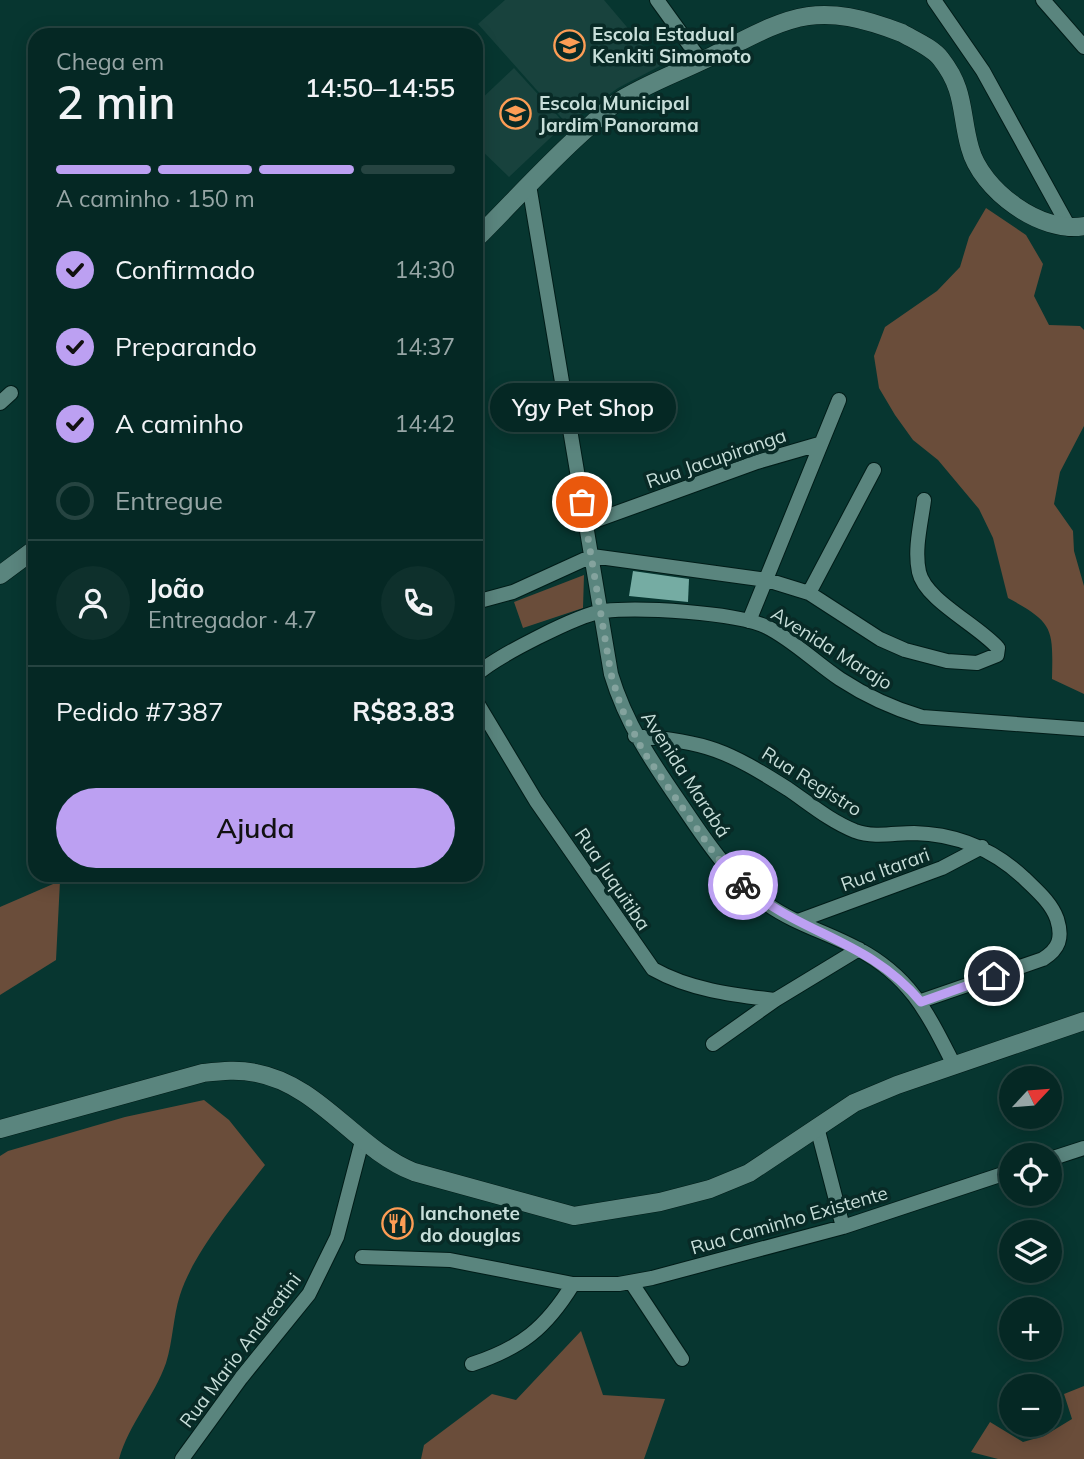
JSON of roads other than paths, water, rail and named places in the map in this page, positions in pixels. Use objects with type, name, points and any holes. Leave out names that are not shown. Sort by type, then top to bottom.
[{"type":"street","points":[[656,0],[701,61]]},
{"type":"street","points":[[934,0],[983,71],[1077,228]]},
{"type":"street","points":[[1043,0],[1084,47]]},
{"type":"street","points":[[483,232],[615,103],[790,14],[837,9],[880,22],[940,57],[957,84],[964,106],[970,149],[991,184],[1014,204],[1041,219],[1077,228]]},
{"type":"street","name":"Avenida Marabá","points":[[529,185],[611,674],[621,707],[635,736],[716,856],[753,893],[798,921],[859,949],[901,978],[921,1002],[954,1065]]},
{"type":"street","points":[[749,621],[839,400]]},
{"type":"street","name":"Rua Jacupiranga","points":[[586,524],[757,462],[819,444]]},
{"type":"street","points":[[809,593],[874,470]]},
{"type":"street","points":[[483,600],[513,592],[592,556],[767,580],[809,593],[880,639],[905,650],[947,661],[977,663],[991,660],[997,655],[998,648],[972,623],[928,591],[919,574],[918,552],[924,500]]},
{"type":"street","points":[[0,575],[28,554]]},
{"type":"street","points":[[483,669],[536,638],[601,611]]},
{"type":"street","name":"Avenida Marajo","points":[[601,611],[655,611],[749,621],[767,627],[840,679],[896,709],[922,716],[1084,729]]},
{"type":"street","name":"Rua Juquitiba","points":[[483,713],[536,802],[653,969],[669,978],[701,988],[775,1000]]},
{"type":"street","name":"Rua Registro","points":[[635,736],[680,739],[728,754],[836,823],[859,832],[948,836],[982,847],[1009,864],[1044,897],[1056,916],[1060,934],[1056,951],[1043,959],[921,1002]]},
{"type":"street","name":"Rua Itarari","points":[[798,921],[942,868],[982,847]]},
{"type":"street","points":[[713,1044],[775,1000],[859,949]]},
{"type":"street","points":[[0,1129],[203,1073],[237,1070],[285,1082],[309,1096],[390,1163],[574,1216],[660,1202],[710,1189],[749,1173],[854,1103],[954,1065],[1084,1021]]},
{"type":"street","points":[[817,1128],[843,1227]]},
{"type":"street","name":"Rua Mario Andreatini","points":[[182,1459],[241,1378],[309,1294],[337,1237],[362,1142]]},
{"type":"street","points":[[1062,1155],[1084,1148]]},
{"type":"street","name":"Rua Caminho Existente","points":[[362,1257],[450,1260],[573,1284],[596,1286],[631,1282],[843,1227],[999,1175]]},
{"type":"street","points":[[631,1282],[682,1359]]},
{"type":"street","points":[[472,1364],[521,1344],[552,1315],[573,1284]]},
{"type":"place","name":"Escola Estadual Kenkiti Simomoto","points":[[569,45]]},
{"type":"place","name":"Escola Municipal Jardim Panorama","points":[[516,114]]},
{"type":"place","name":"Ygy Pet Shop","points":[[582,502]]},
{"type":"place","name":"lanchonete do douglas","points":[[397,1224]]}]
